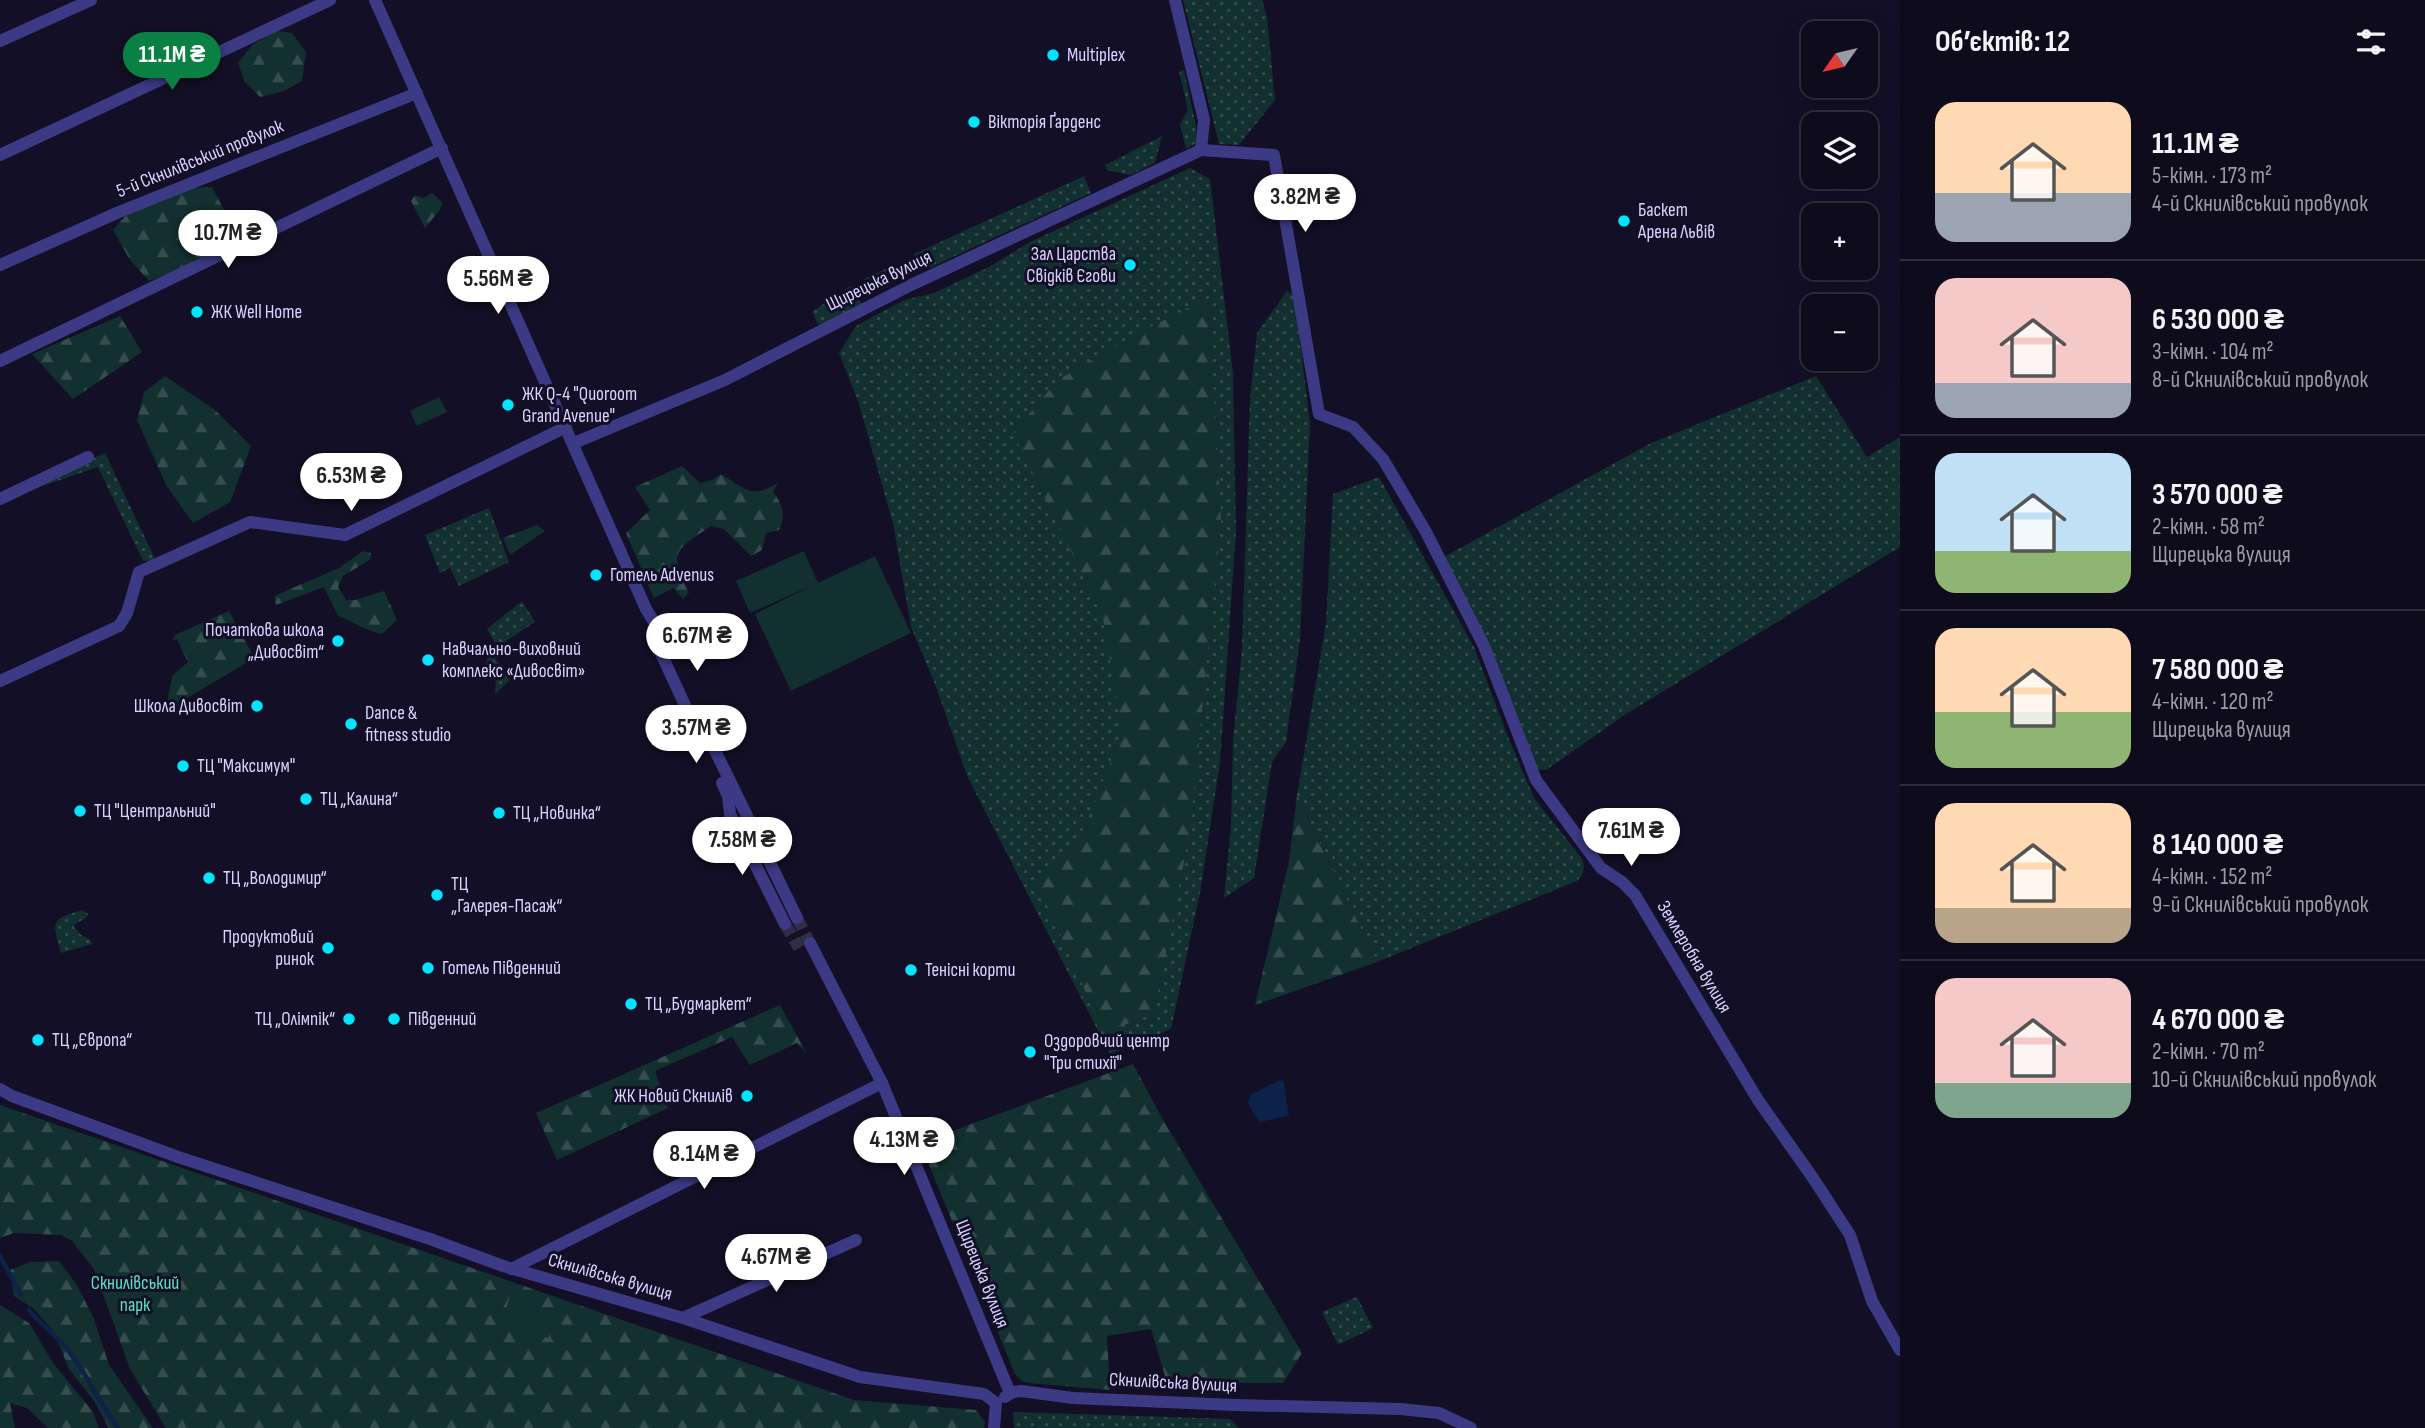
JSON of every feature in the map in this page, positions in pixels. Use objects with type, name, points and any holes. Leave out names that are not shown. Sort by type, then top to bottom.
[{"type":"street","points":[[0,41],[91,0]]},
{"type":"street","points":[[0,155],[330,0]]},
{"type":"street","points":[[375,0],[574,443],[655,631]]},
{"type":"street","points":[[1175,0],[1204,120],[1200,150]]},
{"type":"street","name":"5-й Скнилівський провулок","points":[[0,265],[119,212],[417,93]]},
{"type":"street","points":[[0,361],[442,149]]},
{"type":"street","name":"Землеробна вулиця","points":[[1200,150],[1274,155],[1320,414],[1353,427],[1383,459],[1426,532],[1483,646],[1536,780],[1601,868],[1635,895],[1758,1100],[1814,1178],[1850,1235],[1872,1301],[1900,1350]]},
{"type":"street","name":"Щирецька вулиця","points":[[574,443],[725,380],[911,285],[1200,150]]},
{"type":"street","points":[[0,681],[119,626],[127,613],[139,572],[250,522],[345,535],[566,427]]},
{"type":"street","points":[[0,499],[88,457]]},
{"type":"street","points":[[663,650],[693,713]]},
{"type":"street","points":[[702,733],[791,921]]},
{"type":"street","name":"Щирецька вулиця","points":[[808,948],[881,1083],[1010,1393]]},
{"type":"street","points":[[511,1269],[881,1083]]},
{"type":"street","name":"Скнилівська вулиця","points":[[0,1089],[12,1096],[178,1157],[430,1239],[511,1269],[683,1318],[860,1377],[984,1394],[996,1403]]},
{"type":"street","points":[[683,1318],[856,1240]]},
{"type":"street","name":"Скнилівська вулиця","points":[[1010,1393],[1020,1391],[1073,1398],[1235,1405],[1400,1409],[1438,1413],[1471,1428]]},
{"type":"street","points":[[994,1428],[996,1403],[1010,1393]]},
{"type":"green space","points":[[1183,0],[1262,0],[1267,17],[1275,100],[1239,145],[1219,144]]},
{"type":"green space","points":[[277,31],[292,33],[306,52],[302,81],[284,91],[260,97],[245,82],[238,63],[253,44]]},
{"type":"green space","points":[[1184,70],[1196,126],[1196,143],[1186,149],[1180,124],[1188,110],[1179,71]]},
{"type":"green space","points":[[1162,136],[1155,163],[1130,175],[1107,170],[1105,165]]},
{"type":"green space","points":[[1190,168],[1210,179],[1233,373],[1236,532],[1220,762],[1200,893],[1171,1029],[1110,1054],[968,778],[935,684],[911,627],[893,523],[858,401],[839,353],[856,326],[904,300],[934,293],[987,268],[1032,241]]},
{"type":"green space","points":[[1084,176],[1091,193],[927,269],[921,266],[914,254]]},
{"type":"green space","points":[[212,187],[238,236],[198,262],[149,281],[130,260],[113,230],[129,212],[191,188]]},
{"type":"green space","points":[[432,193],[443,203],[425,228],[411,201],[415,195],[423,198]]},
{"type":"green space","points":[[892,266],[895,273],[888,287],[879,290],[869,288],[864,279]]},
{"type":"green space","points":[[850,286],[862,304],[823,327],[818,324],[812,312]]},
{"type":"green space","points":[[1287,291],[1295,296],[1310,425],[1300,639],[1286,742],[1272,762],[1254,878],[1224,898],[1231,826],[1233,741],[1242,649],[1250,399],[1257,333]]},
{"type":"green space","points":[[1209,298],[1221,520],[1190,831],[1154,1013],[1104,1033],[1036,881],[1078,844],[1122,733],[1103,617],[1013,433],[1058,380],[1140,332]]},
{"type":"green space","points":[[120,316],[142,352],[73,399],[32,354]]},
{"type":"green space","points":[[165,376],[215,410],[251,446],[230,502],[193,523],[166,485],[137,420],[144,392]]},
{"type":"green space","points":[[1816,376],[1867,457],[1900,437],[1900,547],[1626,714],[1546,770],[1535,770],[1442,558],[1651,443]]},
{"type":"green space","points":[[439,397],[447,412],[417,426],[410,411]]},
{"type":"green space","points":[[105,453],[156,561],[143,561],[98,467],[10,497]]},
{"type":"green space","points":[[682,466],[700,483],[721,474],[742,488],[754,491],[778,483],[773,492],[781,506],[782,520],[779,530],[766,533],[762,550],[751,556],[724,529],[711,526],[689,541],[677,559],[689,593],[683,599],[673,588],[654,598],[626,533],[650,510],[635,487]]},
{"type":"green space","points":[[1379,477],[1474,647],[1534,798],[1580,856],[1584,866],[1577,881],[1377,962],[1297,795],[1326,623],[1333,494]]},
{"type":"green space","points":[[489,508],[509,562],[459,586],[450,568],[440,573],[425,535]]},
{"type":"green space","points":[[537,525],[545,531],[510,555],[503,538]]},
{"type":"green space","points":[[363,551],[371,553],[371,559],[343,576],[338,587],[346,600],[384,591],[397,620],[382,634],[338,616],[324,587],[276,605],[274,596],[339,568]]},
{"type":"green space","points":[[804,551],[818,583],[875,556],[911,633],[791,691],[755,614],[813,585],[750,613],[736,581]]},
{"type":"green space","points":[[522,601],[535,622],[497,647],[487,629]]},
{"type":"green space","points":[[229,611],[253,655],[248,662],[187,698],[177,709],[167,703],[172,676],[188,662],[177,639],[172,641],[175,635]]},
{"type":"green space","points":[[486,644],[510,680],[495,694],[496,681],[481,667],[486,663],[488,655],[483,646]]},
{"type":"green space","points":[[1297,795],[1377,962],[1255,1005],[1289,861]]},
{"type":"green space","points":[[83,910],[88,914],[86,918],[74,927],[81,935],[90,939],[92,944],[61,953],[56,923],[64,916]]},
{"type":"green space","points":[[780,1005],[807,1054],[797,1043],[750,1065],[732,1037],[655,1071],[668,1108],[557,1160],[536,1113]]},
{"type":"green space","points":[[1133,1064],[1162,1118],[1302,1353],[1283,1383],[1167,1383],[1151,1329],[1107,1336],[1110,1390],[1029,1383],[1022,1381],[1015,1374],[920,1143]]},
{"type":"green space","name":"Скнилівський парк","points":[[0,1105],[854,1400],[976,1410],[985,1422],[984,1428],[166,1428],[130,1369],[94,1269],[72,1241],[61,1235],[14,1233],[0,1238]]},
{"type":"green space","points":[[59,1261],[77,1285],[94,1319],[109,1365],[153,1428],[109,1428],[94,1401],[69,1369],[54,1332],[34,1309],[14,1296],[10,1270],[30,1262]]},
{"type":"green space","points":[[510,1297],[556,1313],[548,1338],[502,1321]]},
{"type":"green space","points":[[1357,1297],[1373,1328],[1338,1345],[1322,1312]]},
{"type":"green space","points":[[0,1305],[29,1323],[53,1363],[93,1412],[99,1428],[48,1428],[27,1408],[10,1403],[15,1428],[0,1428]]},
{"type":"green space","points":[[1013,1412],[1230,1419],[1239,1428],[1014,1428]]},
{"type":"water","points":[[1280,1080],[1284,1082],[1289,1116],[1259,1122],[1248,1103],[1250,1095]]},
{"type":"waterway","points":[[0,1256],[21,1295]]},
{"type":"waterway","points":[[29,1310],[69,1351],[118,1428]]},
{"type":"tunnel","points":[[659,630],[667,648]]},
{"type":"tunnel","points":[[689,714],[697,731]]},
{"type":"tunnel","points":[[797,918],[810,943]]},
{"type":"tunnel","points":[[785,924],[799,948]]},
{"type":"place","name":"Multiplex","points":[[1053,55]]},
{"type":"place","name":"Вікторія Ґарденс","points":[[974,122]]},
{"type":"place","name":"Баскет Арена Львів","points":[[1624,221]]},
{"type":"place","name":"Зал Царства Свідків Єгови","points":[[1130,265]]},
{"type":"place","name":"ЖК Well Home","points":[[197,312]]},
{"type":"place","name":"ЖК Q-4 \"Quoroom Grand Avenue\"","points":[[508,405]]},
{"type":"place","name":"Готель Advenus","points":[[596,575]]},
{"type":"place","name":"Початкова школа „Дивосвіт“","points":[[338,641]]},
{"type":"place","name":"Навчально-виховний комплекс «Дивосвіт»","points":[[428,660]]},
{"type":"place","name":"Школа Дивосвіт","points":[[257,706]]},
{"type":"place","name":"Dance & fitness studio","points":[[351,724]]},
{"type":"place","name":"ТЦ \"Максимум\"","points":[[183,766]]},
{"type":"place","name":"ТЦ „Калина“","points":[[306,799]]},
{"type":"place","name":"ТЦ \"Центральний\"","points":[[80,811]]},
{"type":"place","name":"ТЦ „Новинка“","points":[[499,813]]},
{"type":"place","name":"ТЦ „Володимир“","points":[[209,878]]},
{"type":"place","name":"ТЦ „Галерея-Пасаж“","points":[[437,895]]},
{"type":"place","name":"Продуктовий ринок","points":[[328,948]]},
{"type":"place","name":"Готель Південний","points":[[428,968]]},
{"type":"place","name":"Тенісні корти","points":[[911,970]]},
{"type":"place","name":"ТЦ „Будмаркет“","points":[[631,1004]]},
{"type":"place","name":"ТЦ „Олімпік“","points":[[349,1019]]},
{"type":"place","name":"Південний","points":[[394,1019]]},
{"type":"place","name":"ТЦ „Європа“","points":[[38,1040]]},
{"type":"place","name":"Оздоровчий центр \"Три стихії\"","points":[[1030,1052]]},
{"type":"place","name":"ЖК Новий Скнилів","points":[[747,1096]]}]
